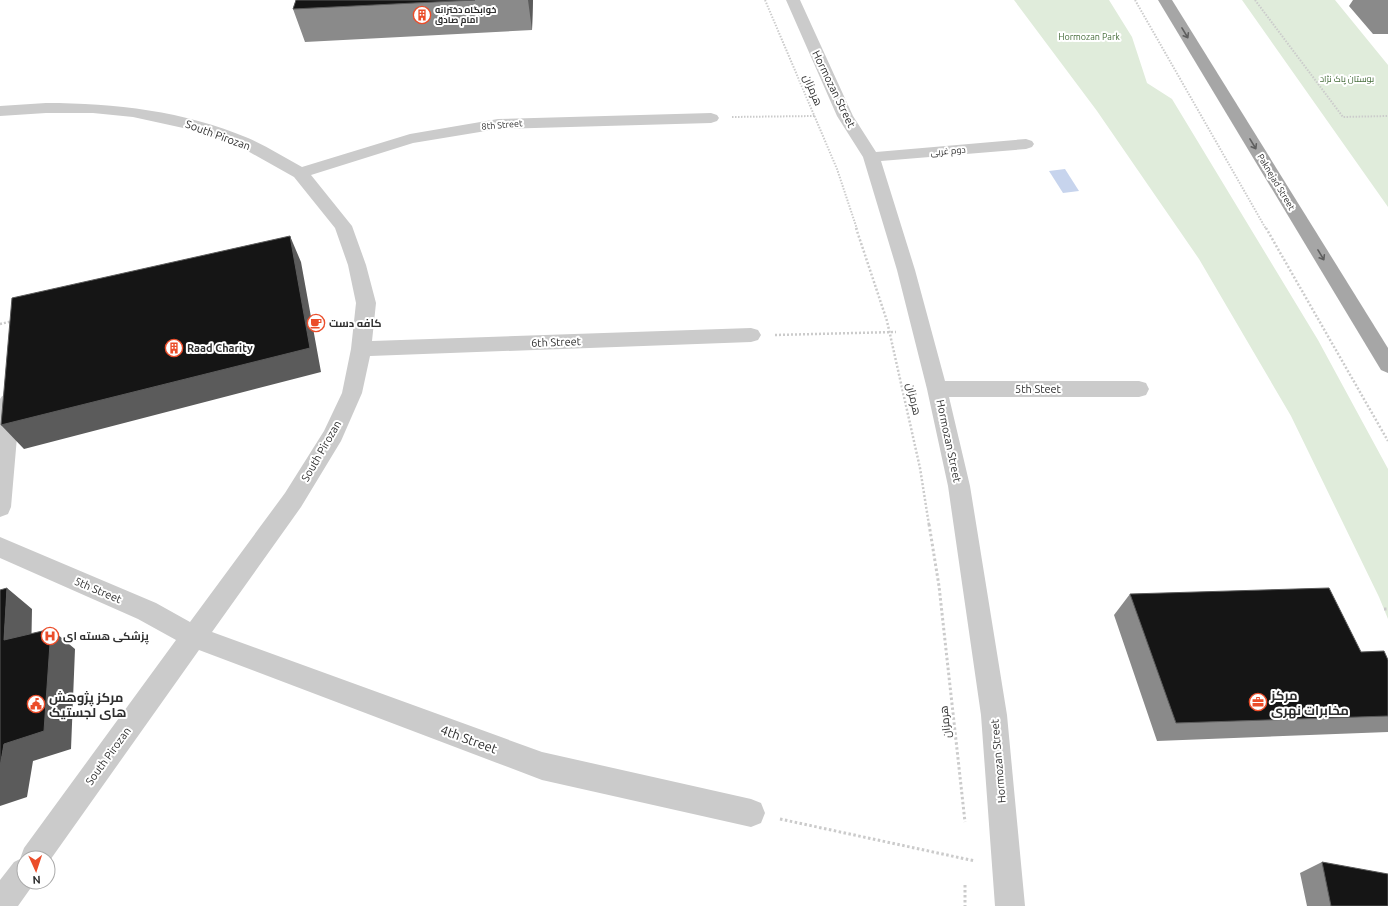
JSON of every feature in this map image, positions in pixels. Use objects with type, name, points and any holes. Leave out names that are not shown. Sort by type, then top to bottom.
[{"type":"main road","name":"Paknejad Street","points":[[1165,0],[1388,364]]},
{"type":"street","name":"Hormozan Street","points":[[793,0],[845,116],[871,157],[938,388],[959,486],[994,715],[1010,906]]},
{"type":"street","name":"South Pirozan","points":[[0,111],[46,108],[94,108],[170,119],[203,127],[243,142],[300,173],[343,226],[357,265],[366,303],[361,349],[352,393],[333,435],[293,500],[40,850]]},
{"type":"street","name":"8th Street","points":[[300,173],[410,139],[498,124],[711,118]]},
{"type":"street","name":"دوم غربی","points":[[871,157],[1026,144]]},
{"type":"street","name":"6th Street","points":[[361,349],[751,335]]},
{"type":"street","points":[[0,507],[11,383]]},
{"type":"street","name":"5th Steet","points":[[938,388],[1139,389]]},
{"type":"street","name":"5th Street","points":[[0,547],[147,611],[194,637]]},
{"type":"street","name":"4th Street","points":[[194,637],[542,766],[751,813]]},
{"type":"street","points":[[0,905],[16,883]]},
{"type":"path","name":"هرمزان","points":[[765,0],[836,169],[887,321],[920,468],[939,586],[965,822]]},
{"type":"path","points":[[1135,0],[1388,441]]},
{"type":"path","points":[[1255,0],[1343,117],[1388,116]]},
{"type":"path","points":[[711,118],[845,116]]},
{"type":"path","points":[[0,324],[15,321]]},
{"type":"path","points":[[751,335],[922,332]]},
{"type":"path","points":[[751,813],[1007,868]]},
{"type":"path","points":[[965,885],[965,906]]},
{"type":"green space","name":"Hormozan Park","points":[[1014,0],[1109,0],[1132,37],[1147,83],[1172,99],[1318,340],[1388,469],[1388,619],[1379,597],[1291,416],[1199,259],[1097,111]]},
{"type":"green space","name":"بوستان پاک نژاد","points":[[1242,0],[1335,0],[1388,65],[1388,207]]},
{"type":"water","points":[[1065,169],[1079,191],[1063,193],[1049,171]]},
{"type":"building","points":[[296,0],[475,0],[293,9]]},
{"type":"building","name":"Raad Charity","points":[[290,236],[310,348],[1,425],[12,298]]},
{"type":"building","points":[[7,588],[4,640],[51,629],[44,731],[4,744],[0,767],[0,590]]},
{"type":"building","name":"مرکز مخابرات نهری","points":[[1329,588],[1361,652],[1384,651],[1388,660],[1388,716],[1176,723],[1130,594]]},
{"type":"building","points":[[1322,862],[1388,874],[1388,906],[1331,906]]},
{"type":"place","name":"خوابگاه دخترانه امام صادق","points":[[422,15]]},
{"type":"place","name":"کافه دست","points":[[316,323]]},
{"type":"place","name":"Raad Charity","points":[[174,348]]},
{"type":"place","name":"پزشکی هسته ای","points":[[50,636]]},
{"type":"place","name":"مرکز مخابرات نهری","points":[[1258,702]]},
{"type":"place","name":"مرکز پژوهش های لجستیک","points":[[36,704]]}]
